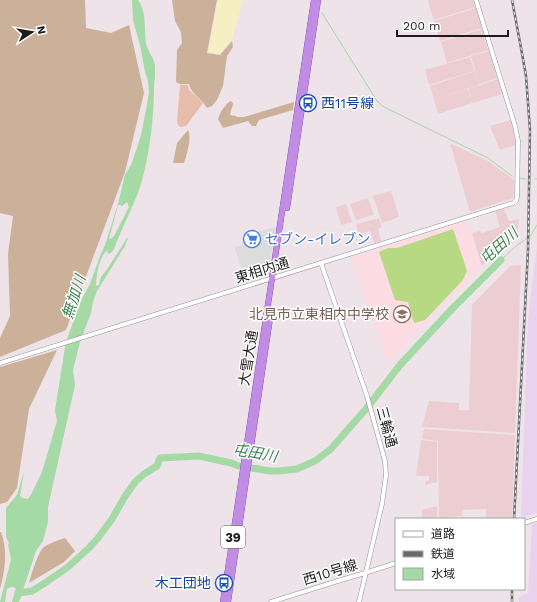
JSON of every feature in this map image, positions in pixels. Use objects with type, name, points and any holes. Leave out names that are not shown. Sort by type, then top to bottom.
[{"type":"highway","name":"大雪大通","points":[[275,277],[314,0]]},
{"type":"highway","name":"大雪大通","points":[[223,602],[248,456],[318,0]]},
{"type":"highway","name":"大雪大通","points":[[228,602],[245,473]]},
{"type":"street","name":"東相内通","points":[[0,363],[516,201],[518,141],[515,126],[476,0]]},
{"type":"street","name":"三輪通","points":[[320,263],[368,398],[385,461],[386,475],[382,504],[359,602]]},
{"type":"street","points":[[525,523],[537,519]]},
{"type":"street","name":"西10号線","points":[[271,602],[395,563]]},
{"type":"shaded area","points":[[0,0],[85,0],[86,28],[111,33],[129,25],[144,93],[125,172],[66,330],[0,357],[0,338],[10,316],[8,254],[13,216],[0,213]]},
{"type":"shaded area","points":[[172,0],[217,0],[207,53],[220,55],[232,41],[233,47],[227,56],[223,86],[217,100],[212,106],[207,108],[194,94],[189,84],[180,84],[176,82],[177,50],[182,43],[181,32],[175,21]]},
{"type":"shaded area","points":[[218,0],[243,0],[232,39],[220,54],[208,52]]},
{"type":"shaded area","points":[[473,0],[475,7],[434,20],[428,1]]},
{"type":"shaded area","points":[[476,8],[482,28],[440,41],[434,21]]},
{"type":"shaded area","points":[[482,29],[488,50],[447,63],[441,42]]},
{"type":"shaded area","points":[[489,51],[497,78],[479,84],[471,56]]},
{"type":"shaded area","points":[[470,57],[474,71],[429,85],[425,70]]},
{"type":"shaded area","points":[[475,71],[479,85],[434,99],[430,86]]},
{"type":"shaded area","points":[[498,79],[502,94],[472,103],[468,89]]},
{"type":"shaded area","points":[[180,85],[188,85],[189,90],[203,103],[186,126],[180,127],[177,123]]},
{"type":"shaded area","points":[[467,89],[472,103],[438,114],[434,99]]},
{"type":"shaded area","points":[[230,101],[233,103],[230,115],[237,117],[244,117],[294,102],[293,110],[259,120],[256,126],[252,126],[248,121],[223,128],[218,119],[222,109]]},
{"type":"shaded area","points":[[511,120],[515,145],[500,150],[490,126]]},
{"type":"shaded area","points":[[188,130],[188,150],[184,163],[173,163],[177,143]]},
{"type":"shaded area","points":[[450,143],[488,161],[514,180],[513,198],[470,212]]},
{"type":"shaded area","points":[[391,191],[399,216],[382,223],[373,196]]},
{"type":"shaded area","points":[[368,198],[374,215],[356,220],[350,204]]},
{"type":"shaded area","points":[[346,204],[352,222],[341,225],[336,207]]},
{"type":"shaded area","points":[[504,209],[509,221],[519,219],[518,231],[482,266],[472,233],[480,231],[482,233],[500,227],[495,211]]},
{"type":"shaded area","points":[[379,218],[382,227],[378,229],[381,241],[374,243],[370,231],[359,234],[356,224]]},
{"type":"shaded area","name":"北見市立東相内中学校","points":[[467,220],[481,266],[388,362],[350,257]]},
{"type":"shaded area","points":[[276,227],[268,275],[245,283],[235,247],[259,241],[257,232]]},
{"type":"shaded area","points":[[453,229],[467,271],[463,280],[425,320],[414,323],[408,302],[395,300],[379,252],[388,248],[397,248]]},
{"type":"shaded area","points":[[537,247],[537,513],[521,517],[528,320]]},
{"type":"shaded area","points":[[521,265],[515,433],[422,427],[429,401],[459,403],[459,410],[469,410],[472,305],[510,266]]},
{"type":"shaded area","points":[[57,350],[29,409],[17,488],[7,502],[0,504],[0,367]]},
{"type":"shaded area","points":[[424,429],[515,435],[512,518],[486,518],[486,509],[463,510],[462,516],[439,518],[438,441],[422,439]]},
{"type":"shaded area","points":[[421,440],[437,442],[437,482],[425,485],[425,482],[429,480],[429,476],[416,476]]},
{"type":"shaded area","points":[[437,506],[437,518],[422,518],[422,510]]},
{"type":"shaded area","points":[[537,523],[537,602],[519,602],[519,597],[528,593],[532,524]]},
{"type":"shaded area","points":[[0,532],[3,539],[5,553],[0,589]]},
{"type":"shaded area","points":[[65,538],[75,551],[64,562],[29,583],[39,554],[44,547]]},
{"type":"water","points":[[132,0],[138,0],[143,10],[146,44],[154,61],[155,67],[152,122],[144,172],[138,192],[114,249],[109,254],[107,252],[108,250],[102,256],[100,261],[96,286],[99,285],[101,277],[128,238],[125,246],[97,291],[91,313],[80,342],[73,370],[75,385],[48,507],[48,522],[43,541],[36,551],[19,602],[12,602],[16,589],[12,587],[7,589],[5,602],[0,602],[11,560],[9,543],[6,537],[6,508],[17,495],[24,472],[20,496],[28,499],[42,472],[57,421],[55,410],[68,336],[105,245],[118,204],[125,175],[131,165],[142,131],[149,93],[148,81],[133,20]],"holes":[[[127,202],[129,207],[114,236],[109,239],[118,205],[122,206]]]},
{"type":"waterway","points":[[322,13],[377,101],[384,107],[488,158],[512,176]]},
{"type":"waterway","points":[[520,178],[526,179]]},
{"type":"waterway","name":"屯田川","points":[[501,260],[531,235],[537,225]]},
{"type":"waterway","name":"屯田川","points":[[18,593],[32,591],[45,583],[68,567],[88,549],[112,519],[135,482],[157,466],[160,458],[199,456],[239,466],[270,471],[297,469],[315,461],[331,449],[366,409],[400,365],[452,309],[501,260]]},
{"type":"railway","points":[[512,0],[526,76],[530,130],[528,250],[514,518]]},
{"type":"railway","points":[[512,590],[512,602]]},
{"type":"place","name":"西11号線","points":[[308,103]]},
{"type":"place","name":"セブン-イレブン","points":[[252,239]]},
{"type":"place","name":"北見市立東相内中学校","points":[[402,314]]},
{"type":"place","name":"木工団地","points":[[224,583]]},
{"type":"water label","name":"無加川","points":[[74,297]]}]
